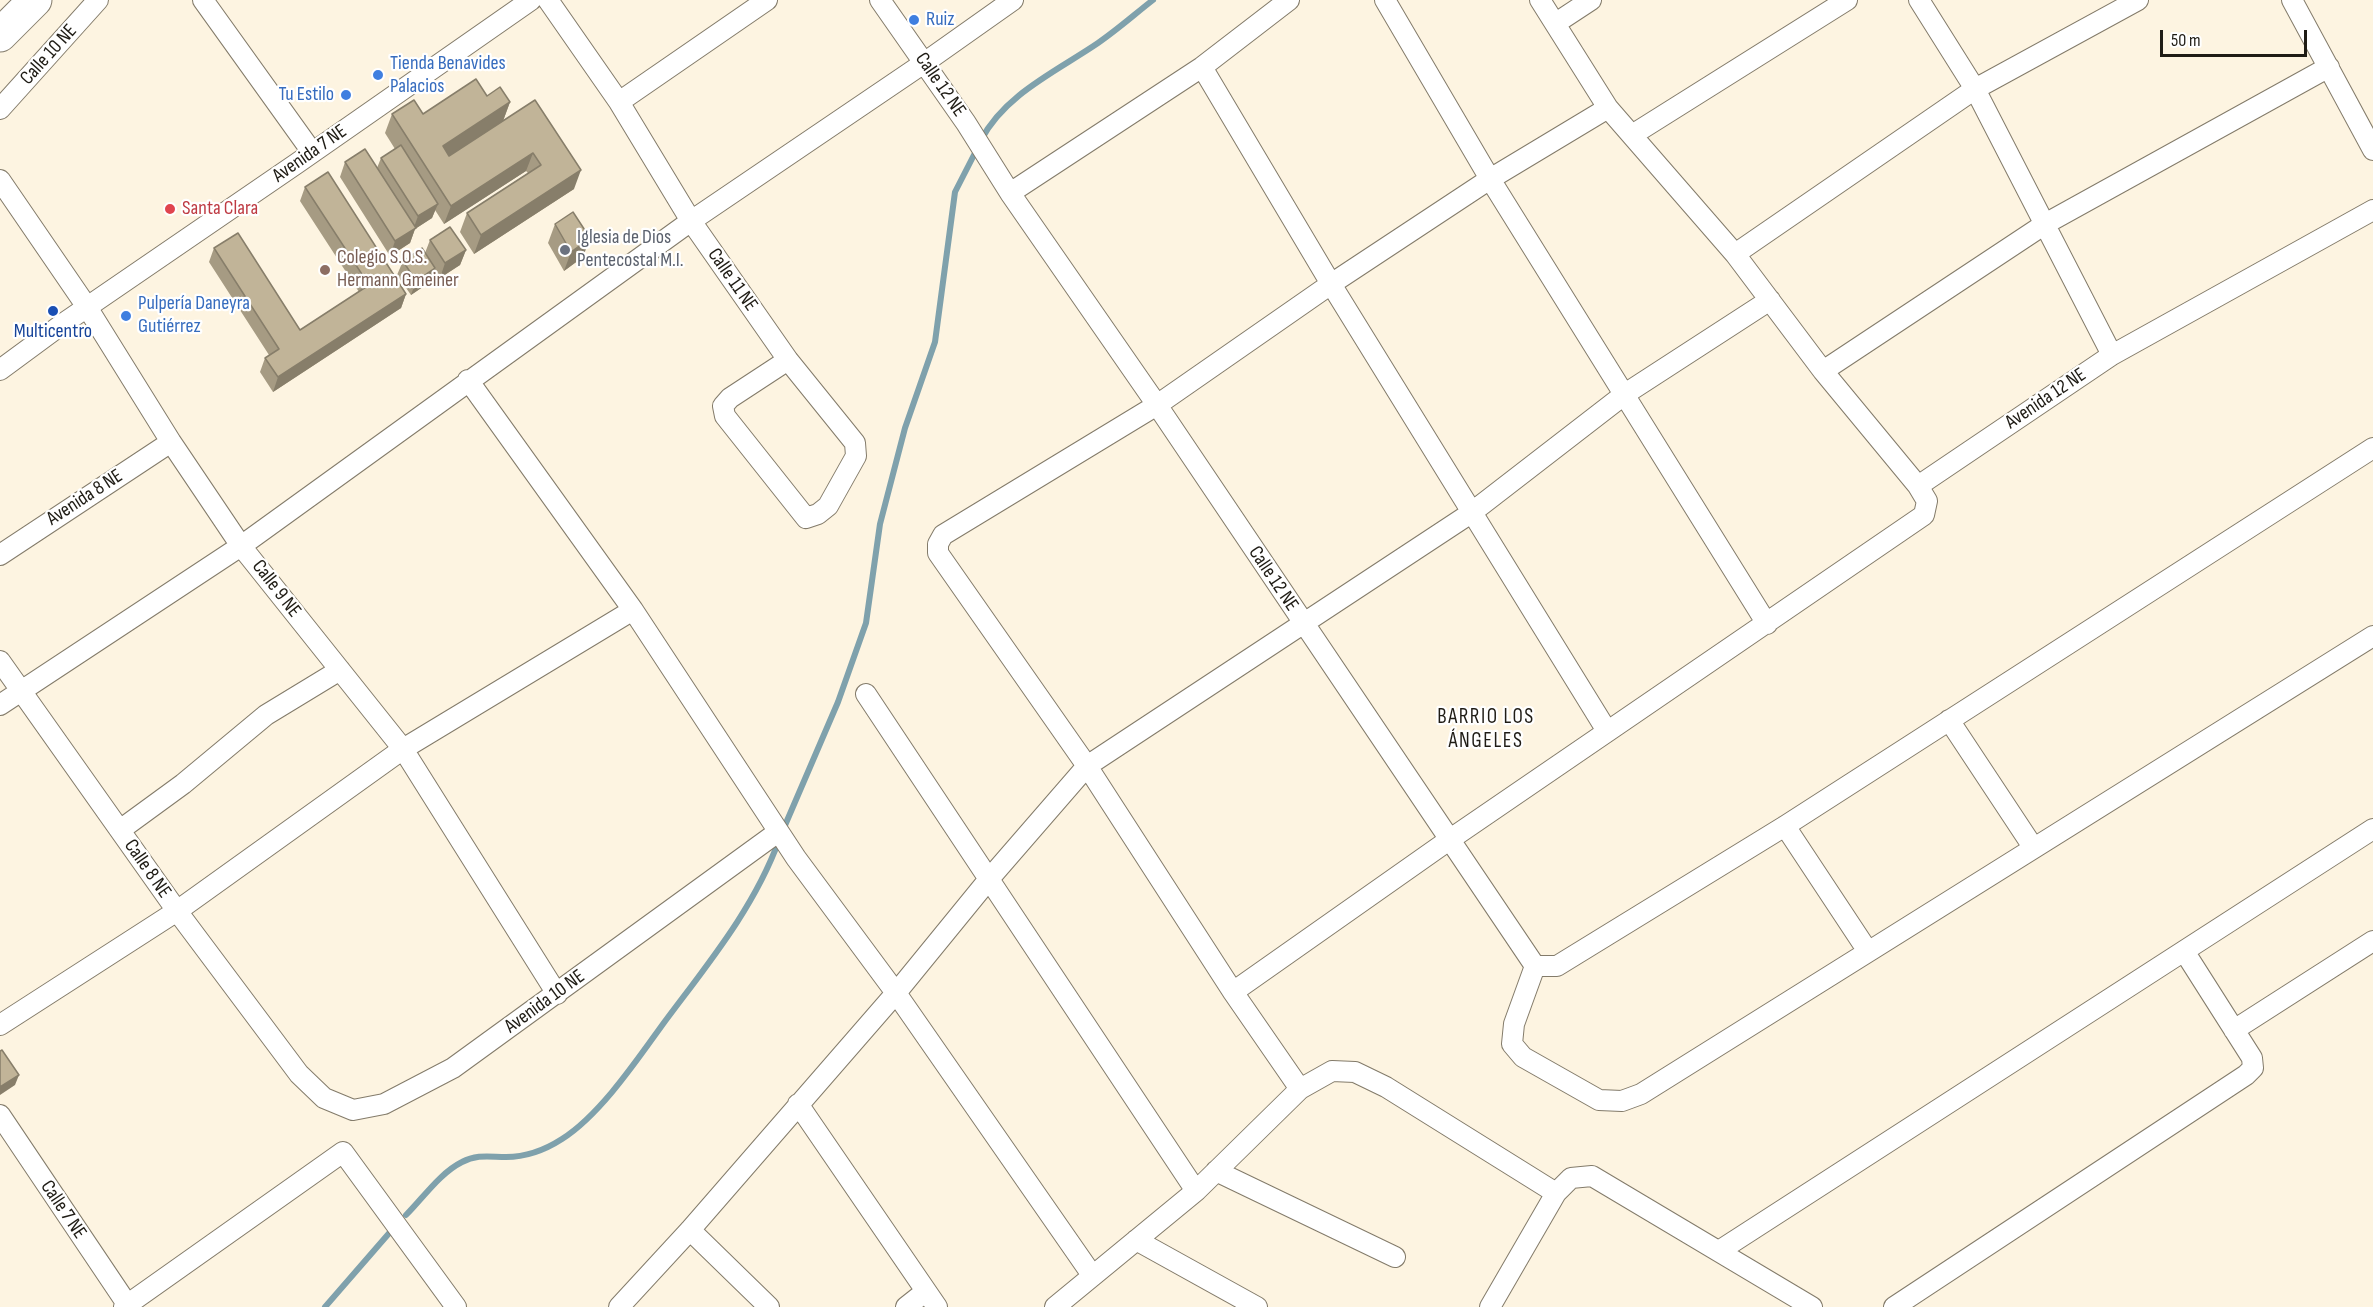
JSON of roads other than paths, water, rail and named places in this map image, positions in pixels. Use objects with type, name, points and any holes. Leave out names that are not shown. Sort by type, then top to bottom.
[{"type":"highway","points":[[0,35],[35,0]]},
{"type":"street","name":"Calle 10 NE","points":[[0,109],[98,0]]},
{"type":"street","points":[[203,0],[312,152]]},
{"type":"street","name":"Avenida 7 NE","points":[[0,370],[87,307],[531,0]]},
{"type":"street","name":"Calle 11 NE","points":[[548,0],[619,102],[691,221],[788,360],[855,443],[856,456],[828,506],[818,514],[806,518],[725,417],[723,406],[730,398],[788,360]]},
{"type":"street","points":[[619,102],[767,0]]},
{"type":"street","name":"Calle 12 NE","points":[[880,0],[966,123],[1010,193],[1157,405],[1535,966]]},
{"type":"street","points":[[0,705],[241,546],[691,221],[1013,0]]},
{"type":"street","points":[[1010,193],[1202,66],[1289,0]]},
{"type":"street","points":[[1385,0],[1490,179],[1767,624]]},
{"type":"street","points":[[1233,992],[1449,840],[1924,515],[1927,501],[1918,486],[1823,371],[1735,254],[1608,108],[1540,0]]},
{"type":"street","points":[[1556,23],[1591,0]]},
{"type":"street","points":[[1632,135],[1847,0]]},
{"type":"street","points":[[1919,0],[1975,89],[2112,355]]},
{"type":"street","points":[[1735,254],[1975,89],[2138,0]]},
{"type":"street","points":[[2292,0],[2373,150]]},
{"type":"street","points":[[1202,66],[1331,284],[1607,731]]},
{"type":"street","points":[[1823,371],[2045,224],[2329,67]]},
{"type":"street","points":[[1300,1089],[1233,992],[1087,766],[938,553],[938,544],[943,536],[1157,405],[1331,284],[1490,179],[1608,108]]},
{"type":"street","name":"Calle 9 NE","points":[[0,180],[87,307],[171,442],[241,546],[403,750],[557,994]]},
{"type":"street","name":"Avenida 12 NE","points":[[1918,486],[2112,355],[2373,210]]},
{"type":"street","points":[[619,1307],[690,1230],[896,993],[989,879],[1087,766],[1471,513],[1625,394],[1770,300]]},
{"type":"street","points":[[468,380],[633,610],[765,814],[896,993],[1092,1275]]},
{"type":"street","name":"Avenida 8 NE","points":[[0,555],[171,442]]},
{"type":"street","points":[[2373,448],[1785,826],[1557,966],[1535,966],[1514,1024],[1512,1044],[1523,1057],[1599,1100],[1622,1101],[1641,1094],[1867,950],[2373,636]]},
{"type":"street","points":[[0,1025],[177,910],[403,750],[633,610]]},
{"type":"street","name":"Calle 8 NE","points":[[0,661],[177,910],[299,1074]]},
{"type":"street","points":[[120,830],[183,784],[266,715],[340,670]]},
{"type":"street","points":[[866,694],[1196,1191]]},
{"type":"street","points":[[1949,720],[2033,847]]},
{"type":"street","points":[[1785,826],[1867,950]]},
{"type":"street","points":[[1719,1251],[2373,829]]},
{"type":"street","name":"Avenida 10 NE","points":[[299,1074],[324,1098],[353,1110],[384,1104],[453,1068],[778,832]]},
{"type":"street","points":[[2234,1030],[2373,941]]},
{"type":"street","points":[[1894,1307],[2246,1075],[2253,1068],[2252,1058],[2184,951]]},
{"type":"street","points":[[1055,1307],[1196,1191],[1300,1089],[1332,1071],[1354,1072],[1386,1088],[1556,1193]]},
{"type":"street","points":[[798,1104],[931,1299],[906,1307]]},
{"type":"street","name":"Calle 7 NE","points":[[0,1115],[125,1306]]},
{"type":"street","points":[[125,1306],[343,1152],[456,1307]]},
{"type":"street","points":[[1216,1172],[1395,1257]]},
{"type":"street","points":[[1490,1307],[1556,1193],[1571,1178],[1592,1176],[1812,1307]]},
{"type":"street","points":[[690,1230],[769,1307]]},
{"type":"street","points":[[1136,1240],[1257,1307]]},
{"type":"waterway","points":[[981,140],[991,124],[1018,96],[1105,38],[1153,0]]},
{"type":"waterway","points":[[783,830],[838,702],[866,623],[880,524],[905,428],[935,342],[955,192],[977,149]]},
{"type":"waterway","points":[[406,1215],[439,1179],[462,1162],[478,1157],[513,1157],[535,1152],[562,1139],[576,1129],[604,1102],[728,936],[756,890],[779,840]]},
{"type":"waterway","points":[[325,1307],[391,1231]]},
{"type":"place","name":"Ruiz","points":[[914,20]]},
{"type":"place","name":"Tienda Benavides Palacios","points":[[378,75]]},
{"type":"place","name":"Tu Estilo","points":[[346,95]]},
{"type":"place","name":"Santa Clara","points":[[170,209]]},
{"type":"place","name":"Iglesia de Dios Pentecostal M.I.","points":[[565,250]]},
{"type":"place","name":"Colegio S.O.S. Hermann Gmeiner","points":[[325,270]]},
{"type":"place","name":"Multicentro","points":[[53,311]]},
{"type":"place","name":"Pulpería Daneyra Gutiérrez","points":[[126,316]]},
{"type":"district","name":"BARRIO LOS ÁNGELES","points":[[1486,730]]}]
